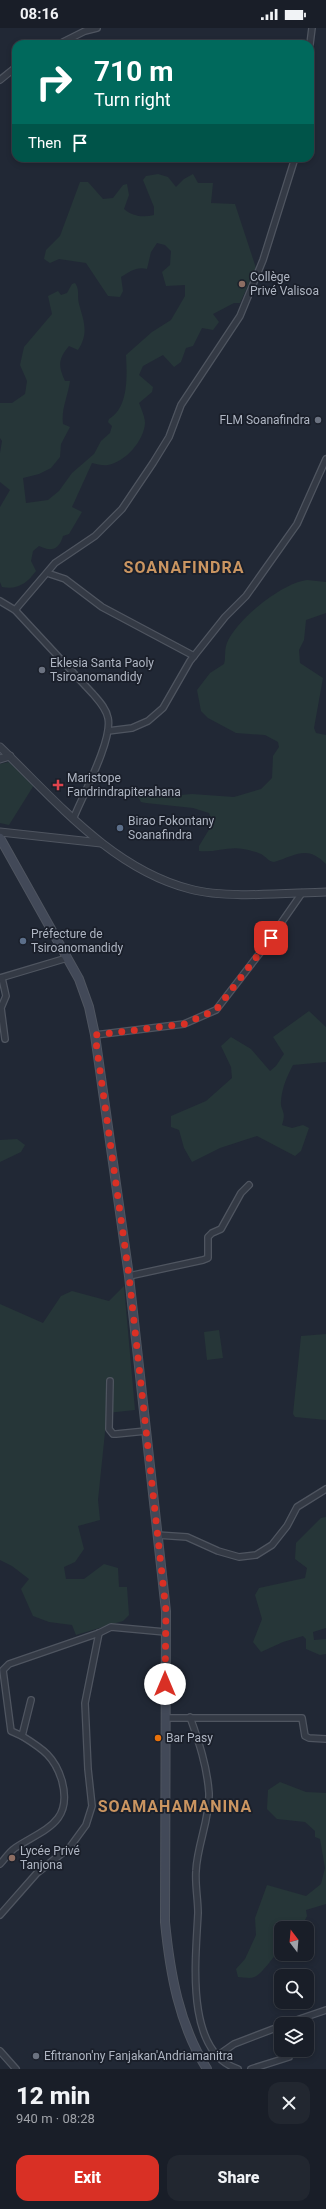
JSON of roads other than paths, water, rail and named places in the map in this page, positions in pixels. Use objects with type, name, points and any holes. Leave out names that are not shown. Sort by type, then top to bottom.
[{"type":"main road","points":[[0,838],[79,979],[89,1007],[95,1035],[129,1276],[166,1611],[165,1922],[170,1965],[176,1994],[197,2052],[208,2069]]},
{"type":"street","points":[[66,40],[85,30],[96,28]]},
{"type":"street","points":[[310,40],[312,28]]},
{"type":"street","points":[[0,80],[12,70]]},
{"type":"street","points":[[15,610],[55,563],[95,536],[122,509],[153,463],[169,436],[181,405],[240,316],[263,260],[294,162]]},
{"type":"street","points":[[108,731],[132,728],[148,720],[163,708],[194,656],[225,617],[246,596],[290,536],[307,505],[326,459]]},
{"type":"street","points":[[50,574],[66,579],[102,607],[194,656]]},
{"type":"street","points":[[0,601],[15,610],[104,708],[108,718],[107,739],[74,817]]},
{"type":"street","points":[[0,747],[101,843],[132,865],[156,878],[191,890],[233,894],[326,892]]},
{"type":"street","points":[[0,759],[10,756]]},
{"type":"street","points":[[0,832],[101,843]]},
{"type":"street","points":[[95,1035],[184,1024],[216,1010],[263,950],[302,893]]},
{"type":"street","points":[[5,1039],[1,1008],[6,996],[1,978],[67,958]]},
{"type":"street","points":[[129,1276],[208,1258],[208,1237],[212,1233],[221,1229],[241,1193],[249,1185]]},
{"type":"street","points":[[110,1381],[109,1429],[113,1434],[146,1431]]},
{"type":"street","points":[[157,1535],[187,1537],[218,1552],[239,1557],[256,1555],[272,1546],[287,1526],[297,1508],[326,1489]]},
{"type":"street","points":[[0,1864],[14,1850],[52,1826],[62,1814],[65,1804],[65,1794],[54,1760],[22,1736],[11,1731],[2,1668],[99,1633],[111,1627],[165,1632]]},
{"type":"street","points":[[0,1915],[37,1872],[70,1847],[86,1825],[92,1806],[88,1770],[85,1703],[99,1633]]},
{"type":"street","points":[[22,1736],[31,1700]]},
{"type":"street","points":[[190,1717],[204,1756],[209,1794],[196,1870],[198,1910],[195,1969],[199,2009],[204,2031],[217,2056],[230,2066],[238,2069]]},
{"type":"street","points":[[165,1718],[302,1718],[306,1736],[309,1738],[326,1739]]},
{"type":"street","points":[[306,2017],[326,2010]]},
{"type":"street","points":[[217,2056],[240,2041],[274,2029]]},
{"type":"street","points":[[0,2051],[16,2069]]},
{"type":"street","points":[[252,2069],[289,2057]]},
{"type":"place","name":"Collège Privé Valisoa","points":[[242,284]]},
{"type":"place","name":"FLM Soanafindra","points":[[318,420]]},
{"type":"place","name":"Eklesia Santa Paoly Tsiroanomandidy","points":[[42,670]]},
{"type":"place","name":"Maristope Fandrindrapiterahana","points":[[58,785]]},
{"type":"place","name":"Birao Fokontany Soanafindra","points":[[120,828]]},
{"type":"place","name":"Préfecture de Tsiroanomandidy","points":[[23,941]]},
{"type":"place","name":"Bar Pasy","points":[[158,1738]]},
{"type":"place","name":"Lycée Privé Tanjona","points":[[12,1858]]},
{"type":"place","name":"Efitranon'ny Fanjakan'Andriamanitra","points":[[36,2056]]},
{"type":"district","name":"SOANAFINDRA","points":[[184,567]]},
{"type":"district","name":"SOAMAHAMANINA","points":[[175,1806]]}]
